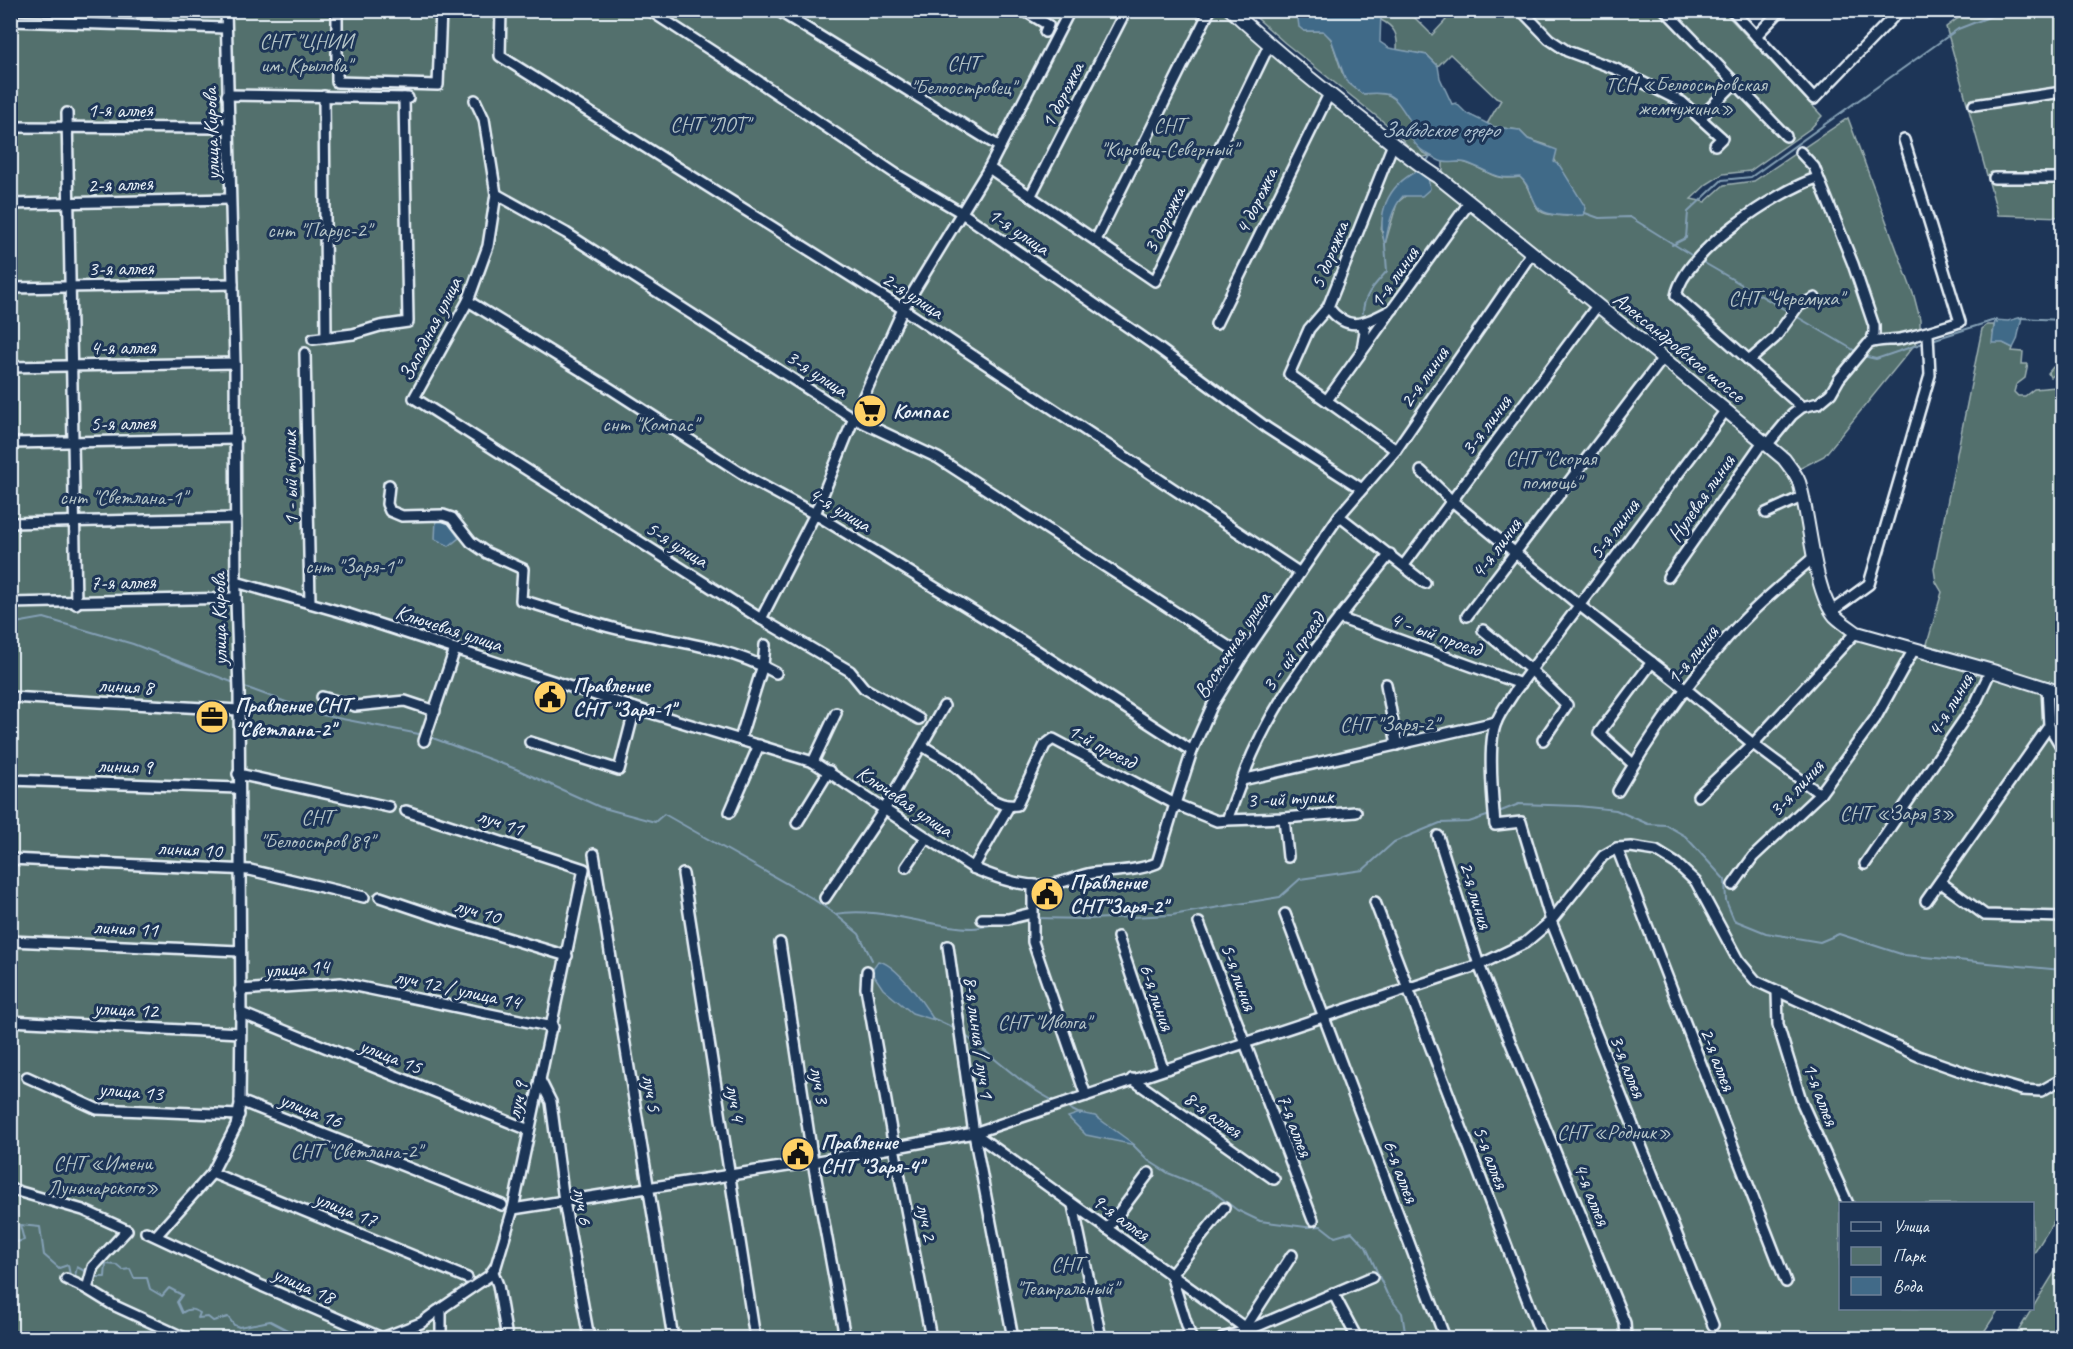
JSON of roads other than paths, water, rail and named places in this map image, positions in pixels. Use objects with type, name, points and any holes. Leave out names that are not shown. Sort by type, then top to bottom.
[{"type":"street","name":"улица Кирова","points":[[156,1236],[212,1173],[236,1126],[240,1101],[236,439],[226,10]]},
{"type":"street","points":[[337,10],[337,82],[438,85],[441,10]]},
{"type":"street","name":"2-я улица","points":[[501,10],[500,56],[903,309],[1300,573]]},
{"type":"street","name":"1-я улица","points":[[649,10],[896,174],[962,213],[1157,347],[1267,428],[1362,489]]},
{"type":"street","points":[[777,10],[1000,147]]},
{"type":"street","points":[[1023,10],[1046,28]]},
{"type":"street","points":[[760,619],[815,514],[854,418],[903,309],[989,168],[1070,10]]},
{"type":"street","name":"1 дорожка","points":[[1031,195],[1126,10]]},
{"type":"street","points":[[989,168],[1096,240],[1210,10]]},
{"type":"street","name":"Александровское шоссе","points":[[1231,10],[1269,45],[1329,94],[1663,358],[1784,459],[1798,480],[1814,557],[1826,598],[1832,611],[1856,632],[2062,693]]},
{"type":"street","points":[[1521,10],[1549,39],[1567,51],[1616,69],[1682,102],[1722,138],[1715,145]]},
{"type":"street","points":[[1665,10],[1786,136]]},
{"type":"street","points":[[1732,10],[1814,99],[1900,10]]},
{"type":"street","points":[[1756,36],[1781,10]]},
{"type":"street","points":[[10,21],[226,28]]},
{"type":"street","name":"3 дорожка","points":[[1096,240],[1155,281],[1269,45]]},
{"type":"street","points":[[1700,118],[1735,83]]},
{"type":"street","points":[[1974,105],[2062,92]]},
{"type":"street","points":[[227,94],[406,98],[408,322],[380,326],[353,334],[314,339]]},
{"type":"street","name":"4 дорожка","points":[[1216,324],[1329,94]]},
{"type":"street","points":[[324,96],[326,337]]},
{"type":"street","name":"Западная улица","points":[[414,399],[468,301],[488,246],[496,194],[484,119],[475,100]]},
{"type":"street","points":[[67,113],[76,602]]},
{"type":"street","name":"1-я аллея","points":[[10,128],[229,128]]},
{"type":"street","points":[[1817,178],[1799,184],[1766,204],[1722,236],[1686,273],[1678,285],[1676,296],[1802,407],[1819,404],[1831,393],[1863,348],[1871,342],[1902,338],[1959,322],[1904,140]]},
{"type":"street","name":"5 дорожка","points":[[1327,400],[1289,374],[1309,329],[1328,307],[1393,144]]},
{"type":"street","points":[[1800,152],[1814,167],[1853,264],[1874,326],[1871,342]]},
{"type":"street","points":[[1994,178],[2062,178]]},
{"type":"street","name":"3-я улица","points":[[496,194],[566,233],[854,418],[938,458],[1243,656]]},
{"type":"street","name":"2-я аллея","points":[[10,204],[230,199]]},
{"type":"street","name":"1-я линия","points":[[1327,400],[1469,203]]},
{"type":"street","name":"2-я линия","points":[[1339,516],[1396,450],[1531,254]]},
{"type":"street","name":"3-я аллея","points":[[10,288],[232,284]]},
{"type":"street","points":[[1749,361],[1775,338],[1798,306],[1815,298]]},
{"type":"street","name":"4-я улица","points":[[468,301],[752,480],[815,514],[1019,639],[1192,751]]},
{"type":"street","name":"3-я линия","points":[[1404,565],[1597,306]]},
{"type":"street","points":[[1328,307],[1344,323],[1360,324],[1395,308]]},
{"type":"street","points":[[1360,324],[1365,331],[1362,353]]},
{"type":"street","points":[[1832,611],[1869,584],[1930,375],[1928,335]]},
{"type":"street","name":"1 - ый тупик","points":[[305,353],[310,603]]},
{"type":"street","name":"4-я линия","points":[[1467,616],[1663,358]]},
{"type":"street","name":"4-я аллея","points":[[10,367],[235,363]]},
{"type":"street","name":"5-я улица","points":[[414,399],[760,619],[850,671],[864,688],[919,719]]},
{"type":"street","points":[[1327,400],[1396,450]]},
{"type":"street","name":"Нулевая линия","points":[[1668,577],[1766,442],[1802,407]]},
{"type":"street","name":"5-я линия","points":[[1496,722],[1531,670],[1726,410]]},
{"type":"street","name":"5-я аллея","points":[[10,443],[236,439]]},
{"type":"street","points":[[1420,471],[1452,501],[1579,606],[1820,794]]},
{"type":"street","points":[[389,485],[387,504],[390,511],[402,516],[443,515],[452,519],[471,543],[523,569],[521,600],[613,628],[693,643],[763,665],[776,673]]},
{"type":"street","points":[[1766,513],[1802,497]]},
{"type":"street","points":[[1339,516],[1425,583]]},
{"type":"street","name":"Восточная улица","points":[[1174,804],[1192,751],[1212,706],[1243,656],[1339,516]]},
{"type":"street","points":[[10,523],[236,518]]},
{"type":"street","name":"3 - ий проезд","points":[[1242,780],[1275,708],[1302,667],[1390,554]]},
{"type":"street","name":"1-я линия","points":[[1618,791],[1686,689],[1734,631],[1814,557]]},
{"type":"street","name":"Ключевая улица","points":[[236,582],[310,603],[635,708],[813,762],[973,868],[998,879],[1033,885],[1057,883],[1077,876],[1146,867],[1157,863],[1174,804]]},
{"type":"street","name":"7-я аллея","points":[[10,603],[236,598]]},
{"type":"street","name":"4 - ый проезд","points":[[1339,618],[1521,684]]},
{"type":"street","points":[[1483,630],[1531,670],[1567,705],[1543,740]]},
{"type":"street","points":[[1698,796],[1753,744],[1856,632]]},
{"type":"street","points":[[740,739],[763,665],[765,645]]},
{"type":"street","points":[[426,736],[455,649]]},
{"type":"street","name":"3-я линия","points":[[1732,885],[1753,856],[1820,794],[1875,719],[1914,649]]},
{"type":"street","points":[[1634,764],[1599,733],[1652,663]]},
{"type":"street","name":"4-я линия","points":[[1865,864],[1976,702],[1990,670]]},
{"type":"street","points":[[1386,684],[1397,745]]},
{"type":"street","points":[[2047,687],[2049,726],[2062,748]]},
{"type":"street","name":"линия 8","points":[[10,697],[239,710]]},
{"type":"street","points":[[322,697],[355,706],[405,701],[435,711]]},
{"type":"street","points":[[825,898],[884,810],[944,706]]},
{"type":"street","points":[[530,742],[618,770],[635,708]]},
{"type":"street","points":[[813,762],[836,713]]},
{"type":"street","points":[[1174,804],[1217,821],[1227,820],[1242,780],[1496,722],[1493,733],[1495,825],[1521,822],[1551,921]]},
{"type":"street","points":[[1926,901],[2049,726]]},
{"type":"street","name":"1-й проезд","points":[[1009,806],[1017,805],[1046,746],[1053,739],[1174,804]]},
{"type":"street","points":[[730,812],[759,745]]},
{"type":"street","points":[[923,746],[956,767],[981,792],[1009,806],[973,868]]},
{"type":"street","points":[[797,823],[829,771]]},
{"type":"street","points":[[238,774],[389,807]]},
{"type":"street","name":"линия 9","points":[[10,780],[238,788]]},
{"type":"street","name":"луч 11","points":[[406,811],[584,869]]},
{"type":"street","name":"3 -ий тупик","points":[[1227,820],[1356,812]]},
{"type":"street","points":[[1284,818],[1288,857]]},
{"type":"street","name":"2-я линия","points":[[1438,836],[1479,965]]},
{"type":"street","points":[[906,867],[926,838]]},
{"type":"street","points":[[513,1209],[813,1162],[974,1133],[1479,965],[1525,943],[1551,921],[1603,856],[1617,849],[1631,847],[1656,851],[1677,864],[1696,882],[1738,960],[1756,981],[1918,1056],[1971,1075],[2022,1090],[2041,1091],[2062,1079]]},
{"type":"street","name":"2-я аллея","points":[[1617,849],[1786,1282]]},
{"type":"street","name":"луч 5","points":[[594,854],[673,1338]]},
{"type":"street","name":"линия 10","points":[[10,859],[250,870],[364,897]]},
{"type":"street","name":"луч 9","points":[[493,1272],[513,1209],[553,1027],[584,869]]},
{"type":"street","name":"луч 4","points":[[683,873],[755,1338]]},
{"type":"street","points":[[1940,882],[1985,915],[2062,917]]},
{"type":"street","points":[[1033,885],[1032,916],[1035,951],[1086,1096]]},
{"type":"street","name":"луч 10","points":[[380,897],[453,922],[567,956]]},
{"type":"street","points":[[1375,903],[1407,988]]},
{"type":"street","points":[[1285,914],[1324,1016]]},
{"type":"street","points":[[982,919],[1032,916]]},
{"type":"street","name":"3-я аллея","points":[[1551,921],[1713,1325]]},
{"type":"street","name":"5-я линия","points":[[1199,923],[1244,1043]]},
{"type":"street","name":"6-я линия","points":[[1118,937],[1162,1069]]},
{"type":"street","name":"линия 11","points":[[10,941],[239,951]]},
{"type":"street","name":"луч 3","points":[[780,943],[813,1162],[845,1338]]},
{"type":"street","name":"8-я линия / луч 1","points":[[948,946],[974,1133],[1013,1338]]},
{"type":"street","name":"4-я аллея","points":[[1479,965],[1625,1323],[1626,1338]]},
{"type":"street","name":"луч 2","points":[[867,970],[866,988],[931,1338]]},
{"type":"street","name":"улица 14","points":[[240,990],[341,983],[355,986]]},
{"type":"street","name":"луч 12 / улица 14","points":[[355,986],[553,1027]]},
{"type":"street","name":"5-я аллея","points":[[1407,988],[1542,1338]]},
{"type":"street","name":"1-я аллея","points":[[1777,992],[1778,1025],[1802,1103],[1848,1202]]},
{"type":"street","name":"улица 15","points":[[241,1013],[529,1130]]},
{"type":"street","name":"6-я аллея","points":[[1324,1016],[1445,1338]]},
{"type":"street","name":"улица 12","points":[[10,1022],[240,1033]]},
{"type":"street","name":"7-я аллея","points":[[1244,1043],[1313,1220]]},
{"type":"street","name":"улица 13","points":[[27,1077],[97,1109],[239,1115]]},
{"type":"street","name":"8-я аллея","points":[[1132,1079],[1274,1179]]},
{"type":"street","name":"луч 6","points":[[540,1080],[551,1102],[564,1201],[589,1338]]},
{"type":"street","name":"улица 16","points":[[240,1101],[502,1205]]},
{"type":"street","name":"9-я аллея","points":[[974,1133],[1246,1329]]},
{"type":"street","name":"улица 17","points":[[212,1173],[467,1278]]},
{"type":"street","points":[[1107,1229],[1149,1173]]},
{"type":"street","points":[[10,1189],[83,1210],[127,1230],[93,1267],[87,1289]]},
{"type":"street","points":[[1073,1204],[1101,1338]]},
{"type":"street","points":[[1191,1338],[1171,1275],[1224,1208]]},
{"type":"street","points":[[146,1232],[156,1236]]},
{"type":"street","name":"улица 18","points":[[156,1236],[262,1286],[382,1338],[421,1323],[439,1310]]},
{"type":"street","points":[[1246,1329],[1292,1255]]},
{"type":"street","points":[[441,1338],[439,1310],[493,1272],[498,1285],[507,1338]]},
{"type":"street","points":[[1223,1338],[1372,1277]]},
{"type":"street","points":[[66,1279],[113,1305],[185,1338]]},
{"type":"street","points":[[1333,1293],[1357,1338]]},
{"type":"water","name":"Заводское озеро","points":[[1301,11],[1381,11],[1380,42],[1389,48],[1427,55],[1438,66],[1440,78],[1452,104],[1456,103],[1466,113],[1494,127],[1519,130],[1528,139],[1557,150],[1554,162],[1560,166],[1586,208],[1584,215],[1546,213],[1537,206],[1528,187],[1520,177],[1497,176],[1464,162],[1440,161],[1425,153],[1413,141],[1409,131],[1409,119],[1395,100],[1386,94],[1362,94],[1346,81],[1331,39],[1323,31],[1304,31],[1299,27],[1298,19]]},
{"type":"water","points":[[1417,171],[1428,177],[1430,189],[1422,196],[1403,196],[1393,213],[1385,245],[1382,222],[1386,202],[1398,185]]},
{"type":"water","points":[[2022,317],[2013,348],[2003,343],[1992,343],[1995,320],[2008,321]]},
{"type":"water","points":[[436,519],[447,521],[459,538],[449,546],[435,539]]},
{"type":"water","points":[[878,961],[885,963],[901,976],[934,1020],[912,1013],[883,989],[871,971]]},
{"type":"water","points":[[1080,1113],[1095,1116],[1135,1145],[1086,1135],[1068,1117]]},
{"type":"waterway","points":[[1672,245],[1686,238],[1688,212],[1722,180],[1751,177],[1958,29],[2007,10]]},
{"type":"waterway","points":[[1425,164],[1430,156]]},
{"type":"waterway","points":[[1585,213],[1599,218],[1630,217],[1696,258]]},
{"type":"waterway","points":[[1363,313],[1368,295],[1387,271],[1385,245]]},
{"type":"waterway","points":[[1701,261],[1789,312]]},
{"type":"waterway","points":[[1794,315],[1857,352]]},
{"type":"waterway","points":[[2021,318],[2062,320]]},
{"type":"waterway","points":[[1932,340],[1995,320],[1997,323]]},
{"type":"waterway","points":[[1863,356],[1876,359],[1923,343]]},
{"type":"waterway","points":[[10,624],[44,618],[133,644],[237,684]]},
{"type":"waterway","points":[[242,686],[322,715],[424,735]]},
{"type":"waterway","points":[[430,737],[516,769],[600,807],[655,822],[664,814],[810,897],[835,914],[869,913],[972,928],[1000,923]]},
{"type":"waterway","points":[[1496,813],[1519,804],[1578,806],[1616,810],[1648,824],[1666,825],[1685,836],[1725,880],[1726,901],[1734,920],[1766,933],[1820,942],[1839,934],[1904,955],[2062,970]]},
{"type":"waterway","points":[[1035,918],[1090,919],[1172,915],[1280,897],[1300,879],[1363,870],[1394,842],[1440,823],[1469,822],[1490,815]]},
{"type":"waterway","points":[[835,914],[859,934],[872,960]]},
{"type":"waterway","points":[[932,1018],[954,1028]]},
{"type":"waterway","points":[[963,1034],[1021,1080],[1058,1103]]},
{"type":"waterway","points":[[1064,1106],[1080,1114]]},
{"type":"waterway","points":[[1132,1144],[1149,1161],[1168,1173],[1212,1191],[1237,1210],[1260,1221],[1306,1227],[1321,1226],[1335,1237],[1352,1232],[1366,1247],[1387,1294],[1402,1313],[1406,1338]]},
{"type":"waterway","points":[[10,1244],[24,1240],[20,1225],[40,1227],[44,1255],[59,1268],[68,1265],[70,1275],[75,1276],[77,1267],[88,1273]]},
{"type":"waterway","points":[[95,1277],[105,1277],[106,1264],[117,1265],[123,1270],[130,1269],[134,1278],[147,1278],[150,1289],[162,1296],[169,1288],[182,1295],[177,1302],[182,1313],[193,1310],[200,1313],[198,1318],[208,1317],[213,1321],[228,1317],[234,1325],[239,1327],[270,1321],[295,1334],[297,1338]]},
{"type":"waterway","points":[[345,1338],[346,1331],[350,1329]]},
{"type":"waterway","points":[[355,1330],[357,1338]]},
{"type":"waterway","points":[[407,1338],[408,1334],[427,1338]]},
{"type":"place","name":"Компас","points":[[870,411]]},
{"type":"place","name":"Правление СНТ \"Заря-1\"","points":[[550,697]]},
{"type":"place","name":"Правление СНТ \"Светлана-2\"","points":[[212,717]]},
{"type":"place","name":"Правление СНТ\"Заря-2\"","points":[[1047,894]]},
{"type":"place","name":"Правление СНТ \"Заря-4\"","points":[[798,1154]]},
{"type":"park label","name":"СНТ \"ЦНИИ им. Крылова\"","points":[[306,53]]},
{"type":"park label","name":"СНТ \"Белоостровец\"","points":[[963,75]]},
{"type":"park label","name":"ТСН «Белоостровская жемчужина»","points":[[1686,96]]},
{"type":"park label","name":"СНТ \"ЛОТ\"","points":[[710,124]]},
{"type":"park label","name":"СНТ \"Кировец-Северный\"","points":[[1169,137]]},
{"type":"park label","name":"снт \"Парус-2\"","points":[[319,230]]},
{"type":"park label","name":"СНТ \"Черемуха\"","points":[[1786,298]]},
{"type":"park label","name":"снт \"Компас\"","points":[[650,424]]},
{"type":"park label","name":"СНТ \"Скорая помощь\"","points":[[1551,470]]},
{"type":"park label","name":"снт \"Светлана-1\"","points":[[123,497]]},
{"type":"park label","name":"снт \"Заря-1\"","points":[[352,566]]},
{"type":"park label","name":"СНТ \"Заря-2\"","points":[[1389,724]]},
{"type":"park label","name":"СНТ «Заря 3»","points":[[1897,813]]},
{"type":"park label","name":"СНТ \"Белоостров 89\"","points":[[317,829]]},
{"type":"park label","name":"СНТ \"Иволга\"","points":[[1044,1022]]},
{"type":"park label","name":"СНТ «Родник»","points":[[1614,1132]]},
{"type":"park label","name":"СНТ \"Светлана-2\"","points":[[356,1151]]},
{"type":"park label","name":"СНТ «Имени Луначарского»","points":[[103,1175]]},
{"type":"park label","name":"СНТ \"Театральный\"","points":[[1067,1276]]}]
